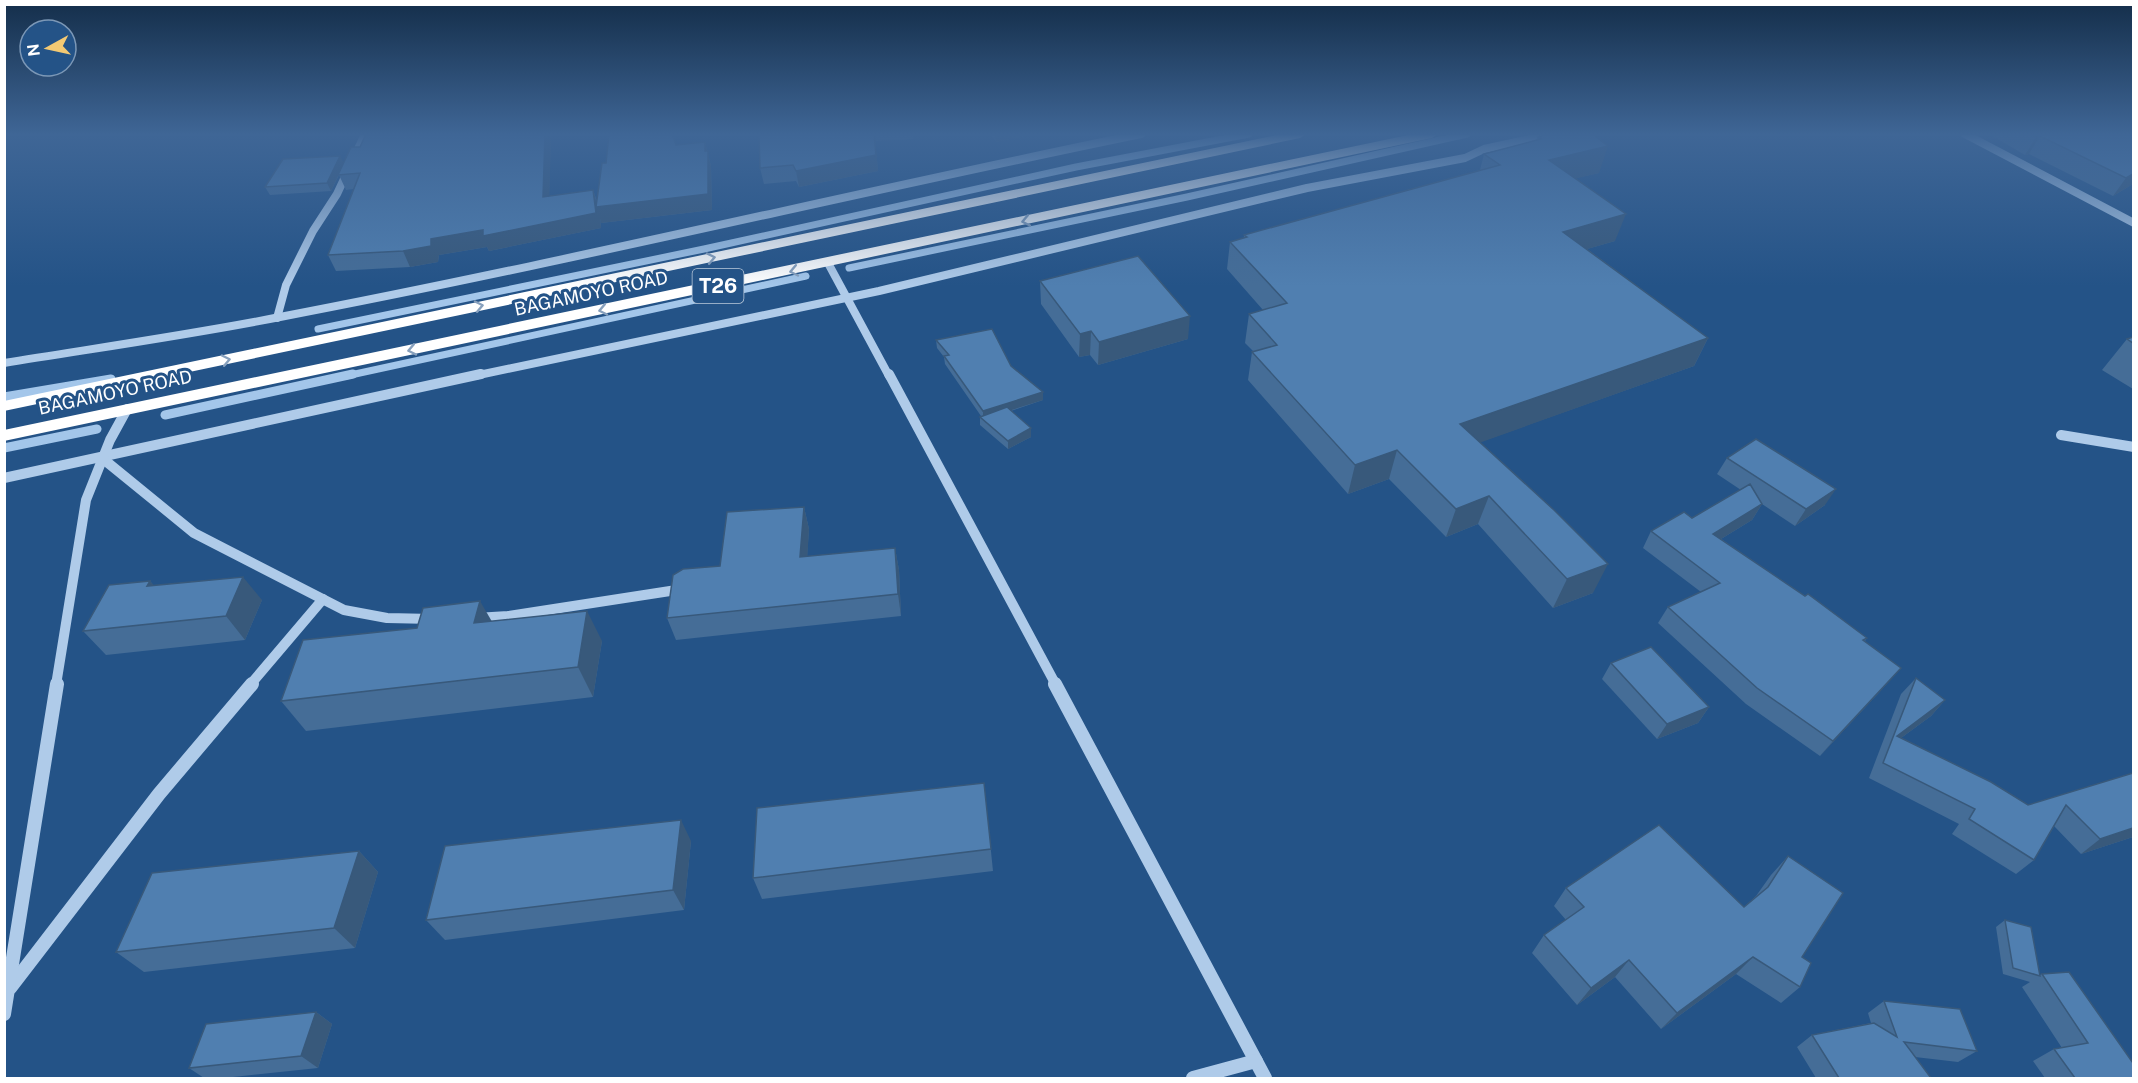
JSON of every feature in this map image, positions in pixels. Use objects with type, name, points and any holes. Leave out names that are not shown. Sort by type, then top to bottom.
[{"type":"highway","name":"BAGAMOYO ROAD","points":[[4,406],[1059,185]]},
{"type":"highway","name":"BAGAMOYO ROAD","points":[[4,436],[1195,185]]},
{"type":"street","points":[[277,318],[286,285],[313,231],[341,185]]},
{"type":"street","points":[[4,363],[277,318],[724,225],[896,185]]},
{"type":"street","points":[[4,478],[415,388],[846,298],[1192,218],[1325,185]]},
{"type":"street","points":[[2060,185],[2133,223]]},
{"type":"street","points":[[828,263],[968,520],[1265,1078]]},
{"type":"street","points":[[4,1014],[86,500],[102,458],[127,409]]},
{"type":"street","points":[[2061,435],[2133,447]]},
{"type":"street","points":[[102,458],[194,533],[344,610],[387,618],[456,619],[508,616],[684,589]]},
{"type":"street","points":[[8,991],[159,794],[323,599]]},
{"type":"street","points":[[1193,1078],[1256,1061]]},
{"type":"building","points":[[267,185],[303,185],[265,187]]},
{"type":"building","points":[[355,185],[543,185],[543,197],[593,190],[596,213],[483,236],[483,230],[431,239],[431,246],[403,251],[328,255]]},
{"type":"building","points":[[599,185],[708,185],[708,194],[596,207]]},
{"type":"building","points":[[1429,185],[1584,185],[1626,214],[1563,232],[1708,338],[1460,424],[1554,510],[1608,564],[1567,579],[1489,496],[1456,509],[1397,450],[1355,465],[1252,352],[1277,345],[1249,314],[1287,303],[1230,242],[1247,237],[1244,235]]},
{"type":"building","points":[[1138,256],[1190,316],[1099,342],[1091,331],[1080,334],[1040,281]]},
{"type":"building","points":[[992,329],[1011,366],[1043,392],[983,411],[944,356],[949,355],[936,340]]},
{"type":"building","points":[[1007,407],[1031,428],[1008,441],[980,417]]},
{"type":"building","points":[[1756,439],[1836,489],[1806,509],[1727,458]]},
{"type":"building","points":[[1750,484],[1762,504],[1713,534],[1805,596],[1808,594],[1867,638],[1863,640],[1901,668],[1833,741],[1757,688],[1668,607],[1720,583],[1651,531],[1684,512],[1692,518]]},
{"type":"building","points":[[804,507],[800,557],[895,548],[898,594],[667,618],[673,575],[683,569],[720,566],[727,512]]},
{"type":"building","points":[[243,577],[226,616],[83,631],[109,585],[150,581],[147,586]]},
{"type":"building","points":[[480,601],[474,623],[587,611],[578,667],[281,701],[303,640],[417,628],[423,608]]},
{"type":"building","points":[[1651,647],[1709,707],[1667,724],[1611,663]]},
{"type":"building","points":[[1916,678],[1945,700],[1897,736],[1991,782],[2028,805],[2133,773],[2133,828],[2100,839],[2066,805],[2034,860],[1969,819],[1975,809],[1883,763]]},
{"type":"building","points":[[984,783],[991,849],[753,878],[757,808]]},
{"type":"building","points":[[681,820],[673,890],[426,920],[445,846]]},
{"type":"building","points":[[1659,825],[1744,907],[1768,887],[1788,856],[1843,893],[1802,957],[1811,963],[1800,987],[1753,957],[1677,1013],[1629,960],[1591,988],[1544,935],[1584,907],[1566,888]]},
{"type":"building","points":[[359,851],[334,928],[116,952],[152,873]]},
{"type":"building","points":[[2005,920],[2031,927],[2040,976],[2013,968]]},
{"type":"building","points":[[2069,972],[2133,1063],[2133,1078],[2075,1078],[2054,1049],[2088,1043],[2042,974]]},
{"type":"building","points":[[1884,1001],[1960,1009],[1977,1051],[1904,1042],[1931,1078],[1839,1078],[1812,1035],[1874,1023],[1897,1037]]},
{"type":"building","points":[[316,1012],[301,1056],[189,1068],[206,1024]]},
{"type":"waterway","points":[[318,329],[704,249],[996,185]]},
{"type":"waterway","points":[[849,268],[1242,185]]},
{"type":"waterway","points":[[346,376],[806,276]]},
{"type":"waterway","points":[[165,415],[353,374]]},
{"type":"waterway","points":[[4,397],[111,379]]},
{"type":"waterway","points":[[4,448],[97,429]]}]
